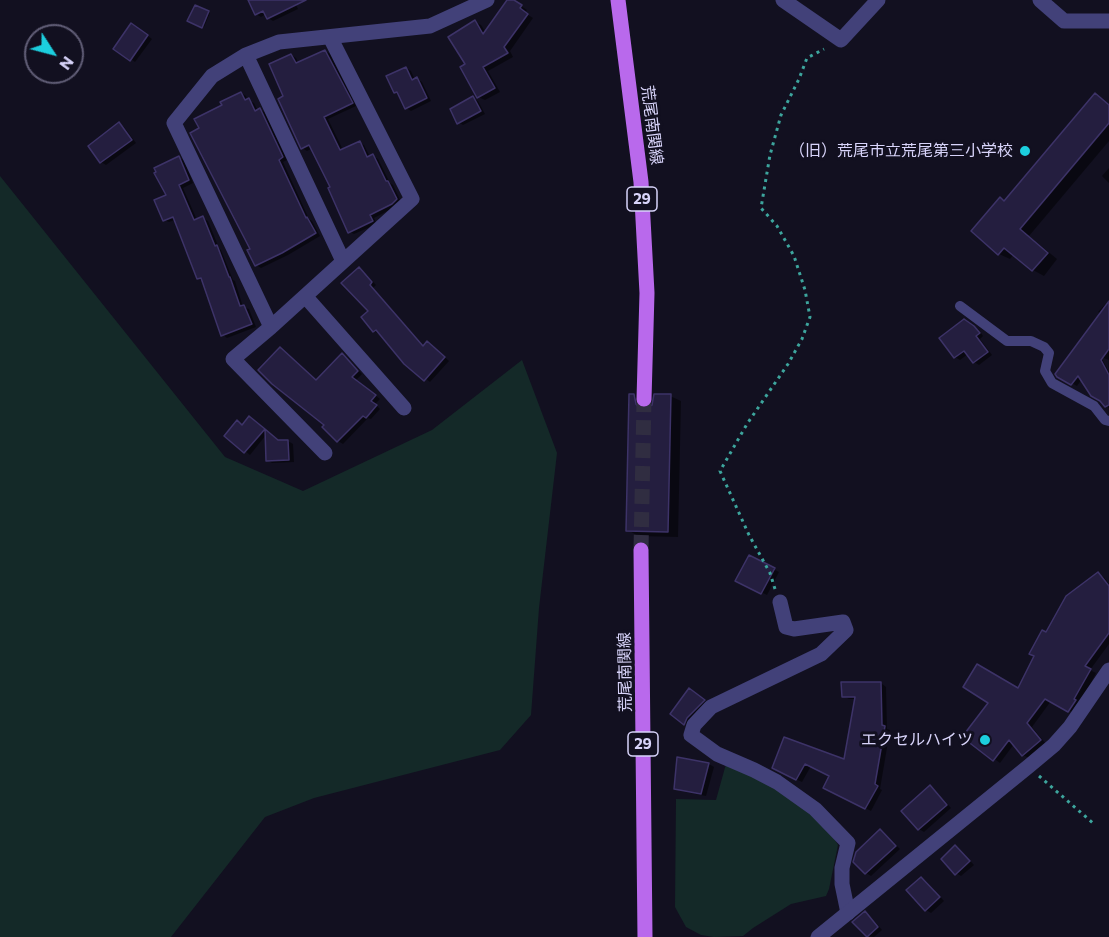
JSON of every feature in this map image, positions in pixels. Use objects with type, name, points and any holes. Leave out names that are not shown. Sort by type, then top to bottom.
[{"type":"main road","name":"荒尾南関線","points":[[618,0],[641,182],[647,293],[644,399]]},
{"type":"main road","name":"荒尾南関線","points":[[641,550],[645,937]]},
{"type":"street","points":[[270,327],[174,123],[213,76],[246,55],[279,42],[430,26],[487,0]]},
{"type":"street","points":[[783,0],[841,40],[878,0]]},
{"type":"street","points":[[1040,0],[1064,21],[1109,21]]},
{"type":"street","points":[[325,453],[233,359],[412,199],[330,37]]},
{"type":"street","points":[[246,55],[343,261]]},
{"type":"street","points":[[304,296],[404,408]]},
{"type":"street","points":[[780,602],[786,627],[794,629],[843,622],[846,630],[821,654],[711,707],[694,725],[691,735],[717,754],[777,782],[815,809],[848,843],[842,868],[842,884],[848,913]]},
{"type":"street","points":[[818,937],[1053,745],[1070,727],[1109,670]]},
{"type":"lane","points":[[960,306],[1007,341],[1031,341],[1044,347],[1049,353],[1045,371],[1052,383],[1094,406],[1105,420],[1109,421]]},
{"type":"path","points":[[780,602],[770,573],[749,535],[720,471],[747,424],[788,364],[802,339],[810,317],[806,290],[794,256],[777,226],[762,208],[770,155],[780,115],[807,58],[841,40]]},
{"type":"path","points":[[1029,766],[1094,824]]},
{"type":"green space","points":[[0,176],[225,457],[303,491],[432,430],[522,360],[557,453],[539,608],[531,715],[500,750],[314,798],[265,817],[171,937],[0,937]]},
{"type":"green space","points":[[726,764],[759,777],[825,824],[838,845],[826,896],[791,904],[743,936],[714,937],[701,935],[686,927],[675,907],[676,799],[716,800]]},
{"type":"building","points":[[248,0],[306,0],[267,19],[263,11],[255,15]]},
{"type":"building","points":[[507,0],[514,0],[522,5],[520,8],[528,14],[504,47],[508,53],[483,67],[495,88],[477,98],[460,67],[465,64],[448,37],[475,20],[483,34]]},
{"type":"building","points":[[195,5],[209,11],[202,28],[187,21]]},
{"type":"building","points":[[131,23],[148,35],[130,61],[113,49]]},
{"type":"building","points":[[325,50],[353,103],[324,117],[340,150],[360,141],[367,157],[373,154],[397,199],[370,215],[373,221],[348,233],[328,188],[330,187],[309,145],[301,149],[278,99],[283,96],[269,64],[291,54],[296,63]]},
{"type":"building","points":[[406,67],[412,80],[417,77],[427,98],[405,109],[386,76]]},
{"type":"building","points":[[241,92],[245,100],[249,98],[255,111],[260,108],[283,157],[279,160],[306,218],[316,233],[255,266],[247,250],[250,249],[190,133],[199,128],[194,119],[222,105],[220,102]]},
{"type":"building","points":[[1095,93],[1109,105],[1109,123],[1020,229],[1048,253],[1032,271],[1004,248],[998,255],[971,231],[1000,197],[1004,201]]},
{"type":"building","points":[[473,96],[481,111],[457,124],[450,109]]},
{"type":"building","points":[[119,122],[132,140],[100,163],[88,146]]},
{"type":"building","points":[[179,156],[189,180],[179,185],[194,220],[203,216],[215,246],[217,245],[240,306],[244,305],[252,324],[221,336],[201,278],[197,279],[173,217],[163,221],[154,200],[166,195],[154,173],[156,172],[154,168]]},
{"type":"building","points":[[359,267],[372,282],[370,285],[423,346],[427,341],[445,357],[424,381],[404,364],[376,330],[373,332],[361,317],[368,311],[341,283]]},
{"type":"building","points":[[1109,301],[1109,349],[1101,360],[1109,375],[1109,405],[1105,407],[1091,396],[1078,376],[1071,385],[1055,374]]},
{"type":"building","points":[[964,319],[980,333],[976,336],[988,352],[973,363],[964,351],[954,358],[939,338]]},
{"type":"building","points":[[280,347],[316,380],[342,353],[358,371],[352,377],[376,395],[371,401],[377,405],[366,418],[363,416],[337,442],[322,427],[324,425],[258,370]]},
{"type":"building","points":[[629,394],[634,394],[636,404],[639,408],[644,409],[652,405],[654,394],[671,394],[668,532],[626,531]]},
{"type":"building","points":[[249,416],[265,429],[244,453],[224,436],[237,420],[242,425]]},
{"type":"building","points":[[265,429],[278,440],[288,440],[289,460],[266,461]]},
{"type":"building","points":[[749,555],[775,568],[761,594],[735,581]]},
{"type":"building","points":[[1098,572],[1109,586],[1109,633],[1085,666],[1091,669],[1074,699],[1076,700],[1068,712],[1045,699],[1027,723],[1041,740],[1022,756],[1009,740],[993,761],[962,737],[988,703],[963,687],[977,664],[1018,688],[1034,656],[1029,654],[1042,630],[1046,632],[1066,596]]},
{"type":"building","points":[[841,682],[881,682],[882,725],[885,726],[875,784],[878,786],[865,809],[823,788],[829,776],[805,764],[796,780],[772,768],[784,737],[844,759],[855,697],[842,697]]},
{"type":"building","points":[[689,688],[705,700],[687,718],[684,725],[670,714]]},
{"type":"building","points":[[677,757],[709,763],[701,794],[674,789]]},
{"type":"building","points":[[930,785],[947,805],[918,830],[901,811]]},
{"type":"building","points":[[880,829],[896,846],[865,874],[853,862],[856,852]]},
{"type":"building","points":[[955,845],[970,861],[955,875],[941,859]]},
{"type":"building","points":[[921,877],[940,897],[925,911],[906,890]]},
{"type":"building","points":[[865,911],[878,927],[867,937],[852,922]]},
{"type":"tunnel","points":[[641,550],[644,399]]},
{"type":"place","name":"（旧）荒尾市立荒尾第三小学校","points":[[1025,151]]},
{"type":"place","name":"エクセルハイツ","points":[[985,740]]}]
